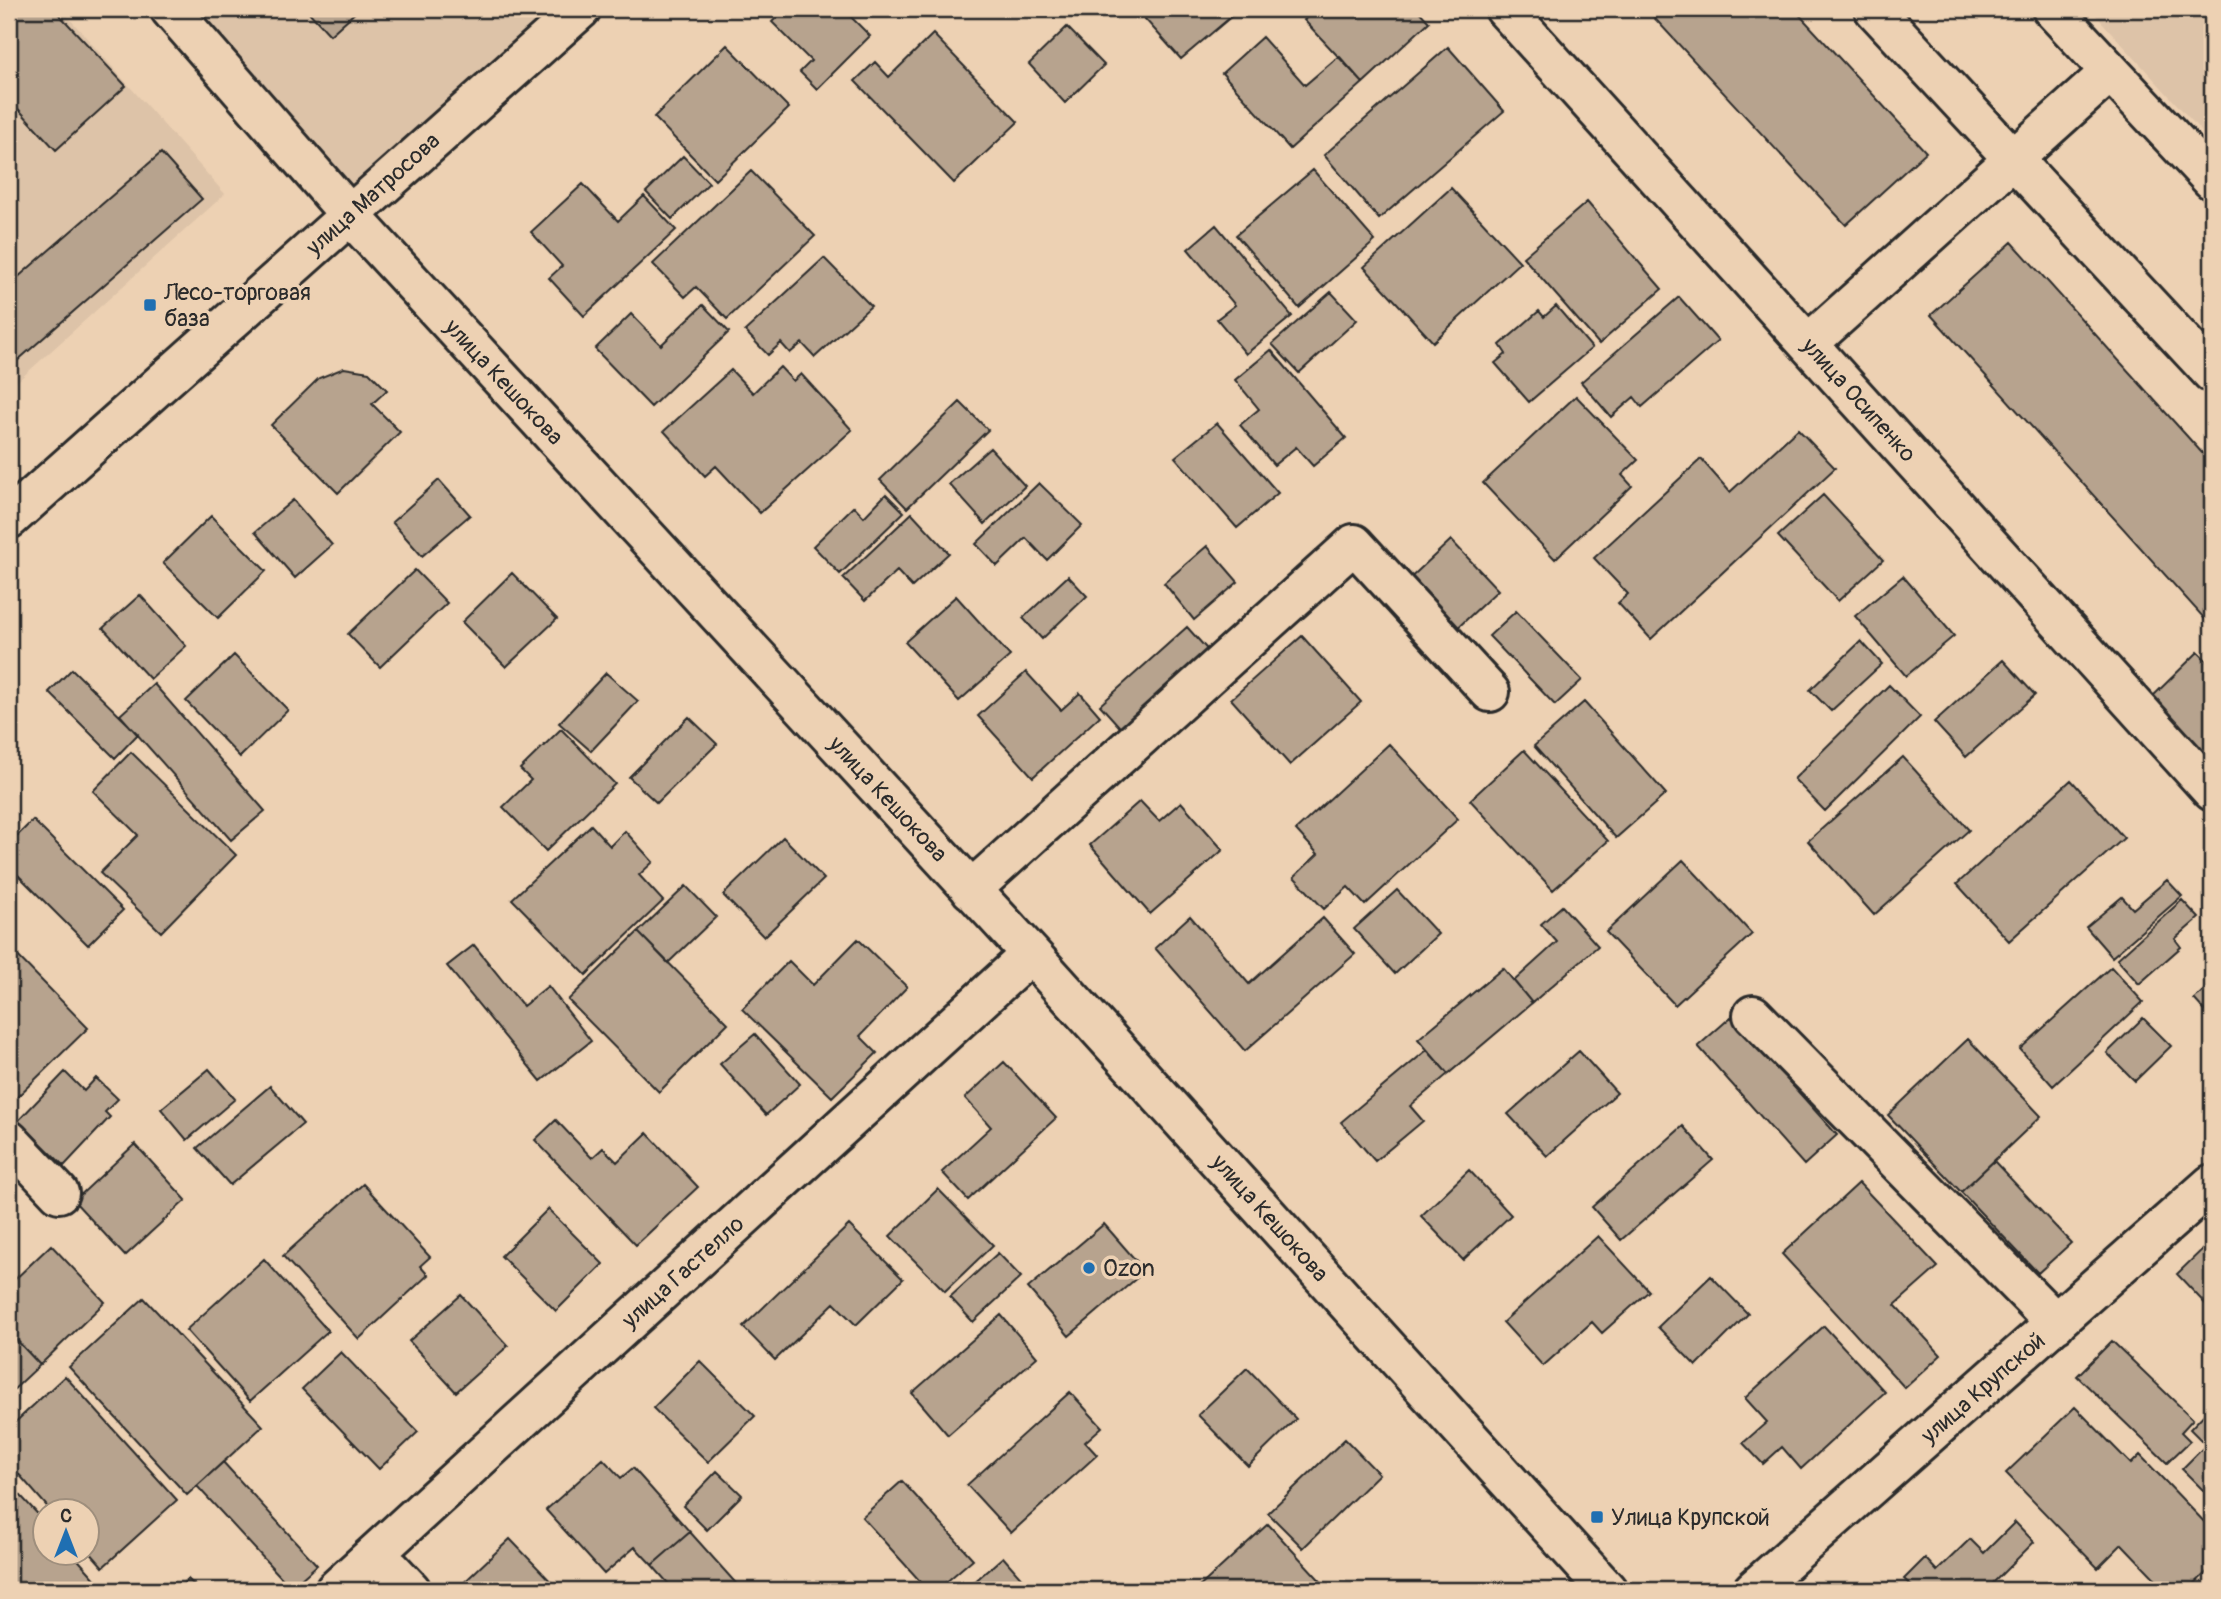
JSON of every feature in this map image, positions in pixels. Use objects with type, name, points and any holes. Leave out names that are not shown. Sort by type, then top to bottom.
[{"type":"street","name":"улица Кешокова","points":[[170,9],[350,215],[1031,954],[1606,1590]]},
{"type":"street","name":"улица Матросова","points":[[9,519],[581,9]]},
{"type":"street","name":"улица Осипенко","points":[[1505,9],[2212,791]]},
{"type":"street","points":[[1874,9],[2212,373]]},
{"type":"street","points":[[2052,9],[2109,73],[2212,180]]},
{"type":"street","points":[[1808,344],[2109,73]]},
{"type":"street","points":[[971,890],[1354,544],[1490,692]]},
{"type":"street","name":"улица Гастелло","points":[[335,1590],[1031,954]]},
{"type":"street","points":[[1753,1015],[2056,1323]]},
{"type":"street","points":[[9,1140],[59,1192]]},
{"type":"street","name":"улица Крупской","points":[[1753,1590],[2212,1184]]},
{"type":"street","points":[[376,1553],[411,1590]]},
{"type":"shaded area","name":"Лесо-торговая база","points":[[9,9],[61,9],[225,194],[9,389]]},
{"type":"shaded area","points":[[170,9],[581,9],[350,215]]},
{"type":"shaded area","points":[[2090,9],[2212,9],[2212,143]]},
{"type":"building","points":[[9,9],[54,9],[126,86],[56,150],[9,99]]},
{"type":"building","points":[[306,9],[359,9],[330,35]]},
{"type":"building","points":[[785,9],[843,9],[870,36],[817,89],[800,72],[811,61],[772,22]]},
{"type":"building","points":[[1136,9],[1226,9],[1232,16],[1181,59]]},
{"type":"building","points":[[1316,9],[1417,9],[1429,22],[1363,83],[1304,20]]},
{"type":"building","points":[[1646,9],[1794,9],[1926,152],[1846,225]]},
{"type":"building","points":[[1067,27],[1104,65],[1065,103],[1029,64]]},
{"type":"building","points":[[933,34],[1018,122],[954,183],[855,81],[875,62],[889,77]]},
{"type":"building","points":[[1262,37],[1305,85],[1339,56],[1363,83],[1290,149],[1222,73]]},
{"type":"building","points":[[727,45],[789,108],[715,180],[654,117]]},
{"type":"building","points":[[1448,47],[1504,111],[1379,219],[1324,155]]},
{"type":"building","points":[[161,153],[202,199],[9,368],[9,285]]},
{"type":"building","points":[[683,156],[709,183],[672,219],[646,192]]},
{"type":"building","points":[[1313,170],[1375,241],[1299,308],[1236,235]]},
{"type":"building","points":[[751,171],[815,236],[727,319],[696,287],[685,297],[653,264]]},
{"type":"building","points":[[583,184],[618,221],[644,196],[676,230],[584,316],[549,278],[562,266],[531,232]]},
{"type":"building","points":[[1451,188],[1520,262],[1433,342],[1364,267]]},
{"type":"building","points":[[1587,202],[1662,289],[1599,344],[1523,257]]},
{"type":"building","points":[[1216,225],[1292,316],[1246,354],[1217,319],[1235,305],[1188,249]]},
{"type":"building","points":[[2012,242],[2212,464],[2212,627],[1931,315]]},
{"type":"building","points":[[824,258],[871,306],[815,357],[802,343],[790,353],[781,343],[768,355],[745,331]]},
{"type":"building","points":[[1331,292],[1357,320],[1299,373],[1272,344]]},
{"type":"building","points":[[1679,297],[1718,341],[1642,407],[1634,397],[1611,417],[1581,382]]},
{"type":"building","points":[[703,305],[729,332],[651,407],[595,349],[631,314],[661,345]]},
{"type":"building","points":[[1556,306],[1592,348],[1529,402],[1495,363],[1506,354],[1500,345],[1539,311],[1544,317]]},
{"type":"building","points":[[1271,350],[1346,438],[1313,466],[1296,447],[1274,465],[1240,425],[1259,409],[1235,380]]},
{"type":"building","points":[[780,367],[793,381],[801,374],[852,430],[760,513],[716,466],[705,476],[664,431],[731,370],[753,393]]},
{"type":"building","points":[[344,368],[369,372],[387,390],[372,404],[400,432],[338,493],[271,425],[319,378]]},
{"type":"building","points":[[1576,396],[1638,460],[1622,475],[1632,486],[1555,559],[1483,483]]},
{"type":"building","points":[[960,402],[988,430],[907,508],[880,480]]},
{"type":"building","points":[[1217,423],[1278,493],[1237,528],[1175,457]]},
{"type":"building","points":[[1798,429],[1835,468],[1651,639],[1618,603],[1628,594],[1594,558],[1701,459],[1730,492]]},
{"type":"building","points":[[990,448],[1025,486],[985,524],[949,484]]},
{"type":"building","points":[[439,480],[470,515],[422,556],[392,522]]},
{"type":"building","points":[[1039,483],[1082,525],[1047,560],[1026,538],[997,566],[976,544]]},
{"type":"building","points":[[886,494],[904,512],[840,574],[813,546],[854,506],[864,517]]},
{"type":"building","points":[[1823,495],[1883,560],[1838,601],[1778,536]]},
{"type":"building","points":[[293,500],[332,545],[295,578],[255,532]]},
{"type":"building","points":[[912,513],[949,553],[912,587],[897,571],[865,601],[843,578]]},
{"type":"building","points":[[211,516],[266,571],[218,618],[163,563]]},
{"type":"building","points":[[1451,540],[1498,590],[1451,634],[1404,584]]},
{"type":"building","points":[[1207,546],[1238,582],[1194,620],[1164,583]]},
{"type":"building","points":[[415,570],[447,603],[380,667],[348,634]]},
{"type":"building","points":[[512,573],[557,619],[506,667],[462,622]]},
{"type":"building","points":[[1068,576],[1087,596],[1042,639],[1023,618]]},
{"type":"building","points":[[1903,576],[1954,636],[1906,676],[1855,616]]},
{"type":"building","points":[[140,595],[186,646],[150,679],[103,628]]},
{"type":"building","points":[[956,596],[1010,656],[959,701],[905,642]]},
{"type":"building","points":[[1516,611],[1582,680],[1555,705],[1489,636]]},
{"type":"building","points":[[1187,627],[1214,657],[1127,735],[1100,705]]},
{"type":"building","points":[[1302,636],[1361,702],[1290,765],[1231,699]]},
{"type":"building","points":[[1861,641],[1882,664],[1831,711],[1810,690]]},
{"type":"building","points":[[2198,652],[2212,666],[2212,747],[2205,754],[2150,699]]},
{"type":"building","points":[[234,655],[288,710],[240,757],[186,701]]},
{"type":"building","points":[[2003,660],[2035,695],[1966,757],[1934,722]]},
{"type":"building","points":[[72,669],[138,734],[115,758],[49,692]]},
{"type":"building","points":[[1026,672],[1061,710],[1080,693],[1100,716],[1033,777],[978,716]]},
{"type":"building","points":[[606,673],[638,701],[591,751],[559,723]]},
{"type":"building","points":[[154,684],[265,811],[231,840],[120,715]]},
{"type":"building","points":[[1889,685],[1920,717],[1825,811],[1794,779]]},
{"type":"building","points":[[1584,702],[1666,794],[1616,838],[1534,746]]},
{"type":"building","points":[[689,717],[717,744],[657,803],[629,777]]},
{"type":"building","points":[[561,729],[615,784],[546,851],[503,807],[531,780],[520,769]]},
{"type":"building","points":[[1389,744],[1458,819],[1365,905],[1348,887],[1324,909],[1294,877],[1318,854],[1296,830]]},
{"type":"building","points":[[1524,750],[1608,841],[1553,890],[1470,800]]},
{"type":"building","points":[[131,752],[236,855],[161,932],[100,873],[138,835],[93,791]]},
{"type":"building","points":[[1903,757],[1969,830],[1874,915],[1808,841]]},
{"type":"building","points":[[2071,780],[2124,838],[2009,941],[1957,884]]},
{"type":"building","points":[[1140,801],[1159,821],[1181,802],[1223,850],[1150,914],[1090,845]]},
{"type":"building","points":[[33,820],[123,910],[88,945],[9,866],[9,844]]},
{"type":"building","points":[[591,825],[610,846],[625,831],[653,862],[639,875],[663,901],[586,975],[512,899]]},
{"type":"building","points":[[783,837],[824,879],[764,937],[723,895]]},
{"type":"building","points":[[1683,860],[1752,934],[1675,1005],[1606,932]]},
{"type":"building","points":[[2167,880],[2182,896],[2112,957],[2086,927],[2122,897],[2133,909]]},
{"type":"building","points":[[686,886],[716,917],[668,963],[638,932]]},
{"type":"building","points":[[1397,890],[1438,934],[1395,974],[1354,929]]},
{"type":"building","points":[[2182,900],[2199,918],[2175,939],[2181,947],[2139,984],[2117,959]]},
{"type":"building","points":[[1562,906],[1598,946],[1532,1003],[1514,981],[1557,942],[1541,924]]},
{"type":"building","points":[[1190,916],[1249,984],[1323,918],[1355,954],[1245,1051],[1155,948]]},
{"type":"building","points":[[638,932],[728,1023],[659,1092],[568,1000]]},
{"type":"building","points":[[858,939],[907,987],[860,1036],[877,1053],[832,1097],[742,1009],[789,961],[813,985]]},
{"type":"building","points":[[474,945],[523,1006],[548,986],[591,1041],[541,1081],[447,966]]},
{"type":"building","points":[[9,947],[88,1028],[12,1102],[9,1099]]},
{"type":"building","points":[[2111,967],[2143,1002],[2053,1086],[2020,1049]]},
{"type":"building","points":[[1503,968],[1532,1003],[1448,1074],[1418,1039]]},
{"type":"building","points":[[2212,983],[2212,1019],[2194,999]]},
{"type":"building","points":[[1731,1017],[1837,1135],[1804,1165],[1698,1046]]},
{"type":"building","points":[[2143,1018],[2171,1046],[2135,1081],[2107,1053]]},
{"type":"building","points":[[755,1034],[800,1084],[766,1115],[720,1064]]},
{"type":"building","points":[[1968,1039],[2041,1116],[1961,1192],[1888,1115]]},
{"type":"building","points":[[1427,1050],[1448,1074],[1410,1106],[1423,1121],[1375,1161],[1341,1122]]},
{"type":"building","points":[[1579,1051],[1617,1093],[1547,1156],[1508,1114]]},
{"type":"building","points":[[1004,1062],[1056,1118],[968,1200],[942,1172],[991,1127],[965,1098]]},
{"type":"building","points":[[209,1069],[235,1099],[187,1140],[161,1109]]},
{"type":"building","points":[[65,1072],[84,1091],[96,1078],[118,1099],[105,1112],[110,1117],[64,1166],[18,1121]]},
{"type":"building","points":[[270,1086],[303,1124],[230,1185],[197,1148]]},
{"type":"building","points":[[556,1120],[592,1158],[603,1148],[617,1162],[647,1133],[698,1187],[636,1245],[535,1140]]},
{"type":"building","points":[[1683,1126],[1713,1160],[1621,1240],[1592,1207]]},
{"type":"building","points":[[135,1144],[186,1200],[125,1256],[74,1201]]},
{"type":"building","points":[[1994,1161],[2071,1243],[2038,1273],[1961,1192]]},
{"type":"building","points":[[1469,1170],[1511,1215],[1463,1260],[1421,1216]]},
{"type":"building","points":[[1859,1183],[1938,1267],[1895,1305],[1941,1355],[1905,1388],[1782,1254]]},
{"type":"building","points":[[363,1184],[430,1257],[420,1266],[428,1275],[359,1339],[283,1256]]},
{"type":"building","points":[[938,1189],[993,1245],[945,1291],[890,1236]]},
{"type":"building","points":[[548,1209],[603,1264],[556,1311],[501,1256]]},
{"type":"building","points":[[1104,1224],[1145,1271],[1069,1336],[1028,1288]]},
{"type":"building","points":[[849,1225],[903,1279],[856,1325],[834,1303],[775,1360],[743,1327]]},
{"type":"building","points":[[1598,1236],[1649,1291],[1602,1333],[1592,1322],[1543,1366],[1503,1322]]},
{"type":"building","points":[[2212,1240],[2212,1311],[2177,1274]]},
{"type":"building","points":[[51,1245],[105,1302],[40,1365],[9,1332],[9,1285]]},
{"type":"building","points":[[998,1253],[1021,1277],[973,1322],[950,1297]]},
{"type":"building","points":[[264,1259],[328,1331],[250,1401],[186,1330]]},
{"type":"building","points":[[1711,1276],[1748,1314],[1696,1366],[1658,1327]]},
{"type":"building","points":[[461,1295],[508,1346],[456,1392],[409,1341]]},
{"type":"building","points":[[144,1298],[263,1426],[187,1495],[69,1367]]},
{"type":"building","points":[[1001,1315],[1037,1357],[948,1435],[912,1393]]},
{"type":"building","points":[[1824,1326],[1885,1392],[1801,1469],[1782,1447],[1763,1464],[1743,1443],[1767,1422],[1745,1398]]},
{"type":"building","points":[[15,1338],[40,1365],[9,1394],[9,1343]]},
{"type":"building","points":[[2112,1341],[2193,1419],[2181,1432],[2190,1441],[2167,1463],[2077,1376]]},
{"type":"building","points":[[341,1352],[418,1432],[379,1469],[302,1389]]},
{"type":"building","points":[[700,1361],[755,1416],[708,1462],[653,1408]]},
{"type":"building","points":[[1247,1368],[1296,1419],[1248,1466],[1198,1415]]},
{"type":"building","points":[[65,1376],[177,1500],[103,1567],[102,1498],[40,1498],[9,1463],[9,1428]]},
{"type":"building","points":[[1070,1392],[1102,1427],[1085,1442],[1097,1455],[1011,1533],[967,1485]]},
{"type":"building","points":[[2212,1406],[2212,1499],[2182,1469],[2206,1445],[2190,1429]]},
{"type":"building","points":[[2075,1407],[2131,1464],[2140,1455],[2212,1530],[2212,1567],[2188,1590],[2166,1590],[2122,1544],[2098,1568],[2006,1473]]},
{"type":"building","points":[[1345,1439],[1379,1474],[1303,1548],[1268,1513]]},
{"type":"building","points":[[603,1459],[621,1478],[633,1468],[690,1532],[652,1565],[635,1547],[604,1574],[546,1510]]},
{"type":"building","points":[[223,1462],[317,1565],[291,1588],[197,1486]]},
{"type":"building","points":[[717,1471],[742,1495],[707,1530],[683,1506]]},
{"type":"building","points":[[902,1481],[973,1559],[937,1590],[928,1590],[862,1517]]},
{"type":"building","points":[[9,1483],[32,1508],[32,1568],[85,1568],[97,1581],[86,1590],[16,1590],[9,1582]]},
{"type":"building","points":[[2015,1522],[2034,1542],[1986,1590],[1916,1590],[1904,1579],[1925,1558],[1937,1571],[1970,1539],[1984,1553]]},
{"type":"building","points":[[1268,1524],[1328,1589],[1196,1590]]},
{"type":"building","points":[[690,1532],[742,1590],[674,1590],[652,1565]]},
{"type":"building","points":[[510,1539],[559,1590],[456,1590]]},
{"type":"building","points":[[1003,1557],[1032,1590],[965,1590]]},
{"type":"building","points":[[188,1579],[199,1590],[176,1590]]},
{"type":"place","name":"Лесо-торговая база","points":[[150,305]]},
{"type":"place","name":"Ozon","points":[[1089,1268]]},
{"type":"place","name":"Улица Крупской","points":[[1597,1517]]}]
